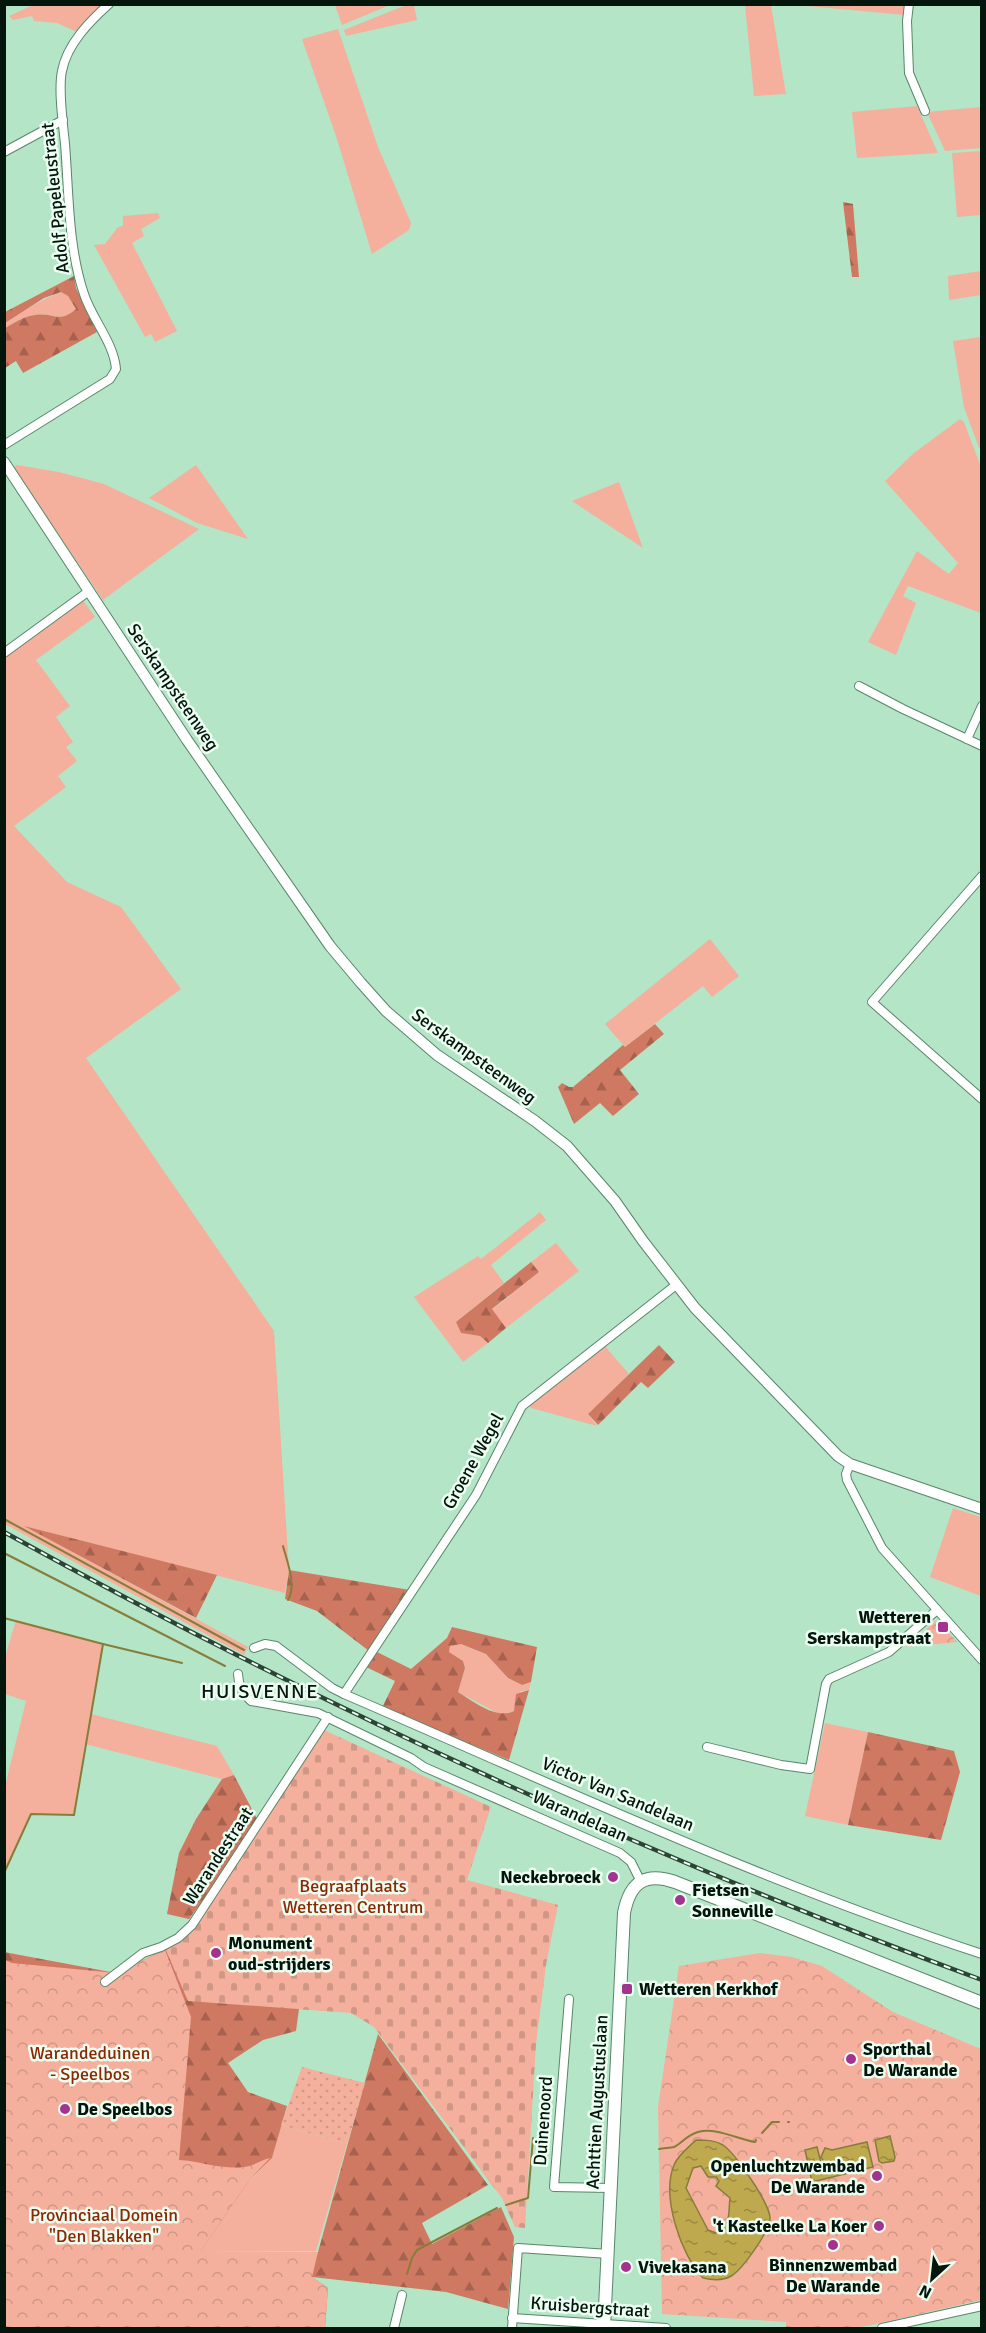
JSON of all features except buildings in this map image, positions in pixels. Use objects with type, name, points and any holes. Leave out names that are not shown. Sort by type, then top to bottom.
[{"type":"main road","points":[[641,1882],[654,1878],[675,1882],[981,2003]]},
{"type":"main road","name":"Achttien Augustuslaan","points":[[605,2326],[624,1913],[628,1896],[641,1882]]},
{"type":"street","name":"Adolf Papeleustraat","points":[[4,445],[110,379],[116,369],[115,358],[88,306],[76,271],[61,73],[64,62],[82,32],[109,4]]},
{"type":"street","points":[[909,4],[907,21],[909,73],[925,111]]},
{"type":"street","points":[[4,152],[63,120]]},
{"type":"street","name":"Serskampsteenweg","points":[[4,462],[193,749],[330,946],[386,1011],[438,1055],[567,1146],[615,1201],[676,1285],[722,1338],[838,1456],[850,1464],[981,1509]]},
{"type":"street","points":[[4,652],[89,591]]},
{"type":"street","points":[[859,686],[903,710],[981,746]]},
{"type":"street","points":[[967,739],[981,706]]},
{"type":"street","points":[[981,876],[872,1002],[981,1099]]},
{"type":"street","name":"Groene Wegel","points":[[344,1694],[476,1495],[522,1406],[676,1285]]},
{"type":"street","points":[[850,1464],[846,1474],[847,1480],[882,1548],[981,1660]]},
{"type":"street","points":[[707,1747],[781,1765],[810,1769],[826,1684],[829,1679],[889,1652],[937,1610]]},
{"type":"street","name":"Victor Van Sandelaan","points":[[254,1648],[265,1644],[276,1646],[332,1688],[344,1694],[659,1830],[824,1897],[981,1954]]},
{"type":"street","name":"Warandelaan","points":[[238,1674],[243,1693],[251,1701],[310,1711],[328,1717],[411,1758],[424,1767],[620,1853],[631,1862],[641,1882]]},
{"type":"street","name":"Warandestraat","points":[[105,1982],[143,1953],[177,1938],[192,1925],[328,1717]]},
{"type":"street","name":"Duinenoord","points":[[569,1999],[554,2187],[612,2187]]},
{"type":"street","points":[[512,2328],[519,2248],[609,2253]]},
{"type":"street","points":[[394,2328],[402,2295]]},
{"type":"street","points":[[882,2328],[981,2306]]},
{"type":"street","name":"Kruisbergstraat","points":[[512,2318],[605,2326],[666,2328]]},
{"type":"green space","points":[[335,4],[390,5],[342,25]]},
{"type":"green space","points":[[33,5],[104,5],[77,32],[57,23],[34,21],[32,16],[13,20],[9,16]]},
{"type":"green space","points":[[406,5],[414,5],[417,20],[346,36],[344,30]]},
{"type":"green space","points":[[745,5],[771,5],[786,94],[754,96]]},
{"type":"green space","points":[[796,5],[907,5],[905,15]]},
{"type":"green space","points":[[338,29],[378,147],[411,223],[409,230],[372,254],[336,136],[302,39]]},
{"type":"green space","points":[[917,106],[938,153],[857,158],[852,112]]},
{"type":"green space","points":[[981,107],[981,148],[945,151],[927,112]]},
{"type":"green space","points":[[981,151],[981,215],[957,217],[952,153]]},
{"type":"green space","points":[[843,202],[853,204],[859,277],[852,277]]},
{"type":"green space","points":[[158,213],[160,218],[141,229],[144,236],[132,243],[177,331],[155,342],[151,334],[145,337],[94,245],[105,244],[118,227],[123,226],[123,216]]},
{"type":"green space","points":[[981,271],[981,295],[949,300],[948,276]]},
{"type":"green space","points":[[74,276],[76,288],[97,332],[23,373],[16,361],[5,368],[5,328],[31,316],[41,314],[60,317],[76,309],[68,296],[61,292],[44,298],[5,323],[5,312]]},
{"type":"green space","points":[[61,292],[68,296],[76,309],[60,317],[41,314],[31,316],[5,328],[5,323],[18,314]]},
{"type":"green space","points":[[981,337],[982,447],[979,448],[964,407],[953,341]]},
{"type":"green space","points":[[960,419],[964,422],[981,467],[981,613],[908,586],[903,596],[916,603],[896,655],[868,642],[917,551],[949,574],[958,563],[885,481],[914,453]]},
{"type":"green space","points":[[17,465],[59,472],[104,484],[199,529],[103,600],[15,470],[14,467]]},
{"type":"green space","points":[[196,465],[248,539],[197,523],[149,498]]},
{"type":"green space","points":[[619,482],[643,548],[572,501]]},
{"type":"green space","points":[[82,599],[95,617],[36,660],[70,706],[56,717],[73,742],[66,747],[77,761],[58,776],[66,787],[14,826],[67,882],[121,907],[181,989],[86,1058],[274,1331],[289,1570],[285,1593],[27,1527],[248,1647],[244,1655],[5,1524],[4,656]]},
{"type":"green space","points":[[710,939],[739,976],[712,997],[703,986],[625,1047],[605,1024]]},
{"type":"green space","points":[[655,1024],[664,1034],[620,1070],[639,1094],[613,1116],[600,1103],[574,1124],[558,1087],[562,1083],[573,1087],[623,1045],[625,1047]]},
{"type":"green space","points":[[540,1212],[546,1220],[491,1265],[504,1283],[456,1322],[461,1333],[480,1336],[488,1343],[463,1362],[414,1297],[478,1256],[481,1259]]},
{"type":"green space","points":[[556,1243],[579,1271],[506,1328],[492,1310],[539,1272],[531,1262]]},
{"type":"green space","points":[[531,1262],[539,1272],[492,1309],[506,1328],[488,1343],[480,1336],[461,1333],[456,1322]]},
{"type":"green space","points":[[603,1344],[629,1374],[588,1414],[597,1426],[531,1408],[527,1404]]},
{"type":"green space","points":[[659,1345],[675,1362],[648,1388],[641,1382],[598,1425],[588,1414]]},
{"type":"green space","points":[[953,1508],[981,1517],[981,1596],[930,1577]]},
{"type":"green space","points":[[24,1526],[217,1575],[196,1618]]},
{"type":"green space","points":[[289,1570],[410,1590],[369,1651],[317,1611],[285,1599]]},
{"type":"green space","points":[[16,1620],[103,1644],[91,1714],[217,1746],[234,1775],[222,1779],[85,1744],[74,1815],[31,1814],[5,1873],[5,1786],[26,1701],[5,1694],[5,1657]]},
{"type":"green space","points":[[937,1620],[957,1642],[906,1647]]},
{"type":"green space","points":[[452,1627],[537,1647],[531,1682],[522,1685],[508,1678],[486,1654],[461,1644],[450,1646],[449,1652],[463,1661],[465,1668],[458,1692],[478,1704],[492,1711],[507,1713],[514,1711],[516,1694],[529,1690],[509,1760],[382,1708],[395,1681],[364,1666],[375,1651],[411,1669],[447,1638]]},
{"type":"green space","points":[[461,1644],[486,1654],[508,1678],[522,1685],[531,1682],[529,1690],[521,1691],[514,1711],[501,1715],[458,1692],[465,1668],[463,1661],[449,1652],[450,1646]]},
{"type":"green space","points":[[825,1723],[868,1732],[848,1825],[805,1816]]},
{"type":"green space","name":"Begraafplaats Wetteren Centrum","points":[[324,1730],[491,1807],[467,1880],[558,1905],[546,1965],[536,2044],[525,2228],[515,2227],[502,2198],[374,2027],[351,2013],[188,2001],[165,1948],[195,1926]]},
{"type":"green space","points":[[868,1732],[954,1751],[960,1772],[941,1840],[848,1825]]},
{"type":"green space","points":[[234,1775],[257,1819],[233,1859],[189,1919],[167,1914],[179,1853],[196,1819],[222,1779]]},
{"type":"green space","name":"Warandeduinen - Speelbos","points":[[393,1887],[439,1897],[435,1918],[380,1908],[382,1990],[468,2006],[487,1931],[441,1919],[444,1899],[538,1933],[541,1940],[541,1950],[528,1961],[525,1976],[515,1983],[505,2014],[491,2011],[487,2031],[500,2034],[498,2047],[411,2023],[397,2040],[444,2104],[468,2088],[482,2108],[458,2125],[501,2185],[495,2189],[392,2046],[370,2021],[352,2012],[299,2009],[296,2031],[263,2040],[228,2063],[248,2092],[287,2106],[272,2158],[250,2179],[200,2252],[318,2252],[378,2034],[488,2185],[422,2223],[432,2244],[501,2207],[514,2237],[508,2309],[446,2292],[312,2277],[328,2288],[325,2328],[5,2328],[4,1952],[116,1973],[156,1954],[195,1926],[211,1899],[224,1909],[204,1936],[225,1979],[346,1991],[333,1903],[340,1900],[346,1908],[354,1907],[361,1902],[361,1891]]},
{"type":"green space","name":"Provinciaal Domein \"Den Blakken\"","points":[[165,1950],[191,2017],[179,2160],[236,2168],[270,2158],[250,2179],[200,2252],[318,2252],[312,2277],[328,2288],[325,2328],[5,2328],[5,1960],[12,1963],[116,1973]]},
{"type":"green space","points":[[760,1953],[792,1957],[822,1966],[893,2012],[981,2049],[981,2300],[849,2328],[786,2328],[786,2322],[662,2314],[658,2107],[679,1966]]},
{"type":"green space","points":[[302,2067],[365,2083],[347,2144],[281,2125]]},
{"type":"green space","points":[[281,2125],[347,2144],[316,2251],[200,2252],[243,2187],[272,2158]]},
{"type":"water","points":[[890,2136],[894,2161],[882,2163],[879,2161],[875,2140]]},
{"type":"water","points":[[696,2140],[713,2141],[729,2150],[751,2180],[769,2212],[770,2219],[765,2233],[754,2250],[736,2272],[725,2279],[703,2278],[687,2255],[675,2225],[670,2193],[674,2165]],"holes":[[[701,2166],[708,2177],[716,2177],[719,2181],[716,2186],[730,2198],[727,2222],[716,2233],[708,2230],[686,2188],[693,2168]]]},
{"type":"water","points":[[867,2142],[873,2167],[812,2182],[805,2150],[817,2147],[821,2163],[824,2162],[821,2157],[825,2148],[832,2150]]},
{"type":"waterway","points":[[4,1519],[244,1650]]},
{"type":"waterway","points":[[283,1546],[292,1588],[288,1600]]},
{"type":"waterway","points":[[4,1553],[225,1666]]},
{"type":"waterway","points":[[4,1618],[103,1644],[74,1815],[31,1814],[4,1873]]},
{"type":"waterway","points":[[103,1644],[182,1663]]},
{"type":"waterway","points":[[762,2133],[772,2122],[779,2122]]},
{"type":"waterway","points":[[659,2149],[674,2147],[691,2135],[705,2131],[719,2132],[755,2142],[756,2140]]},
{"type":"waterway","points":[[506,2205],[528,2198],[533,2138]]},
{"type":"waterway","points":[[407,2274],[417,2250],[497,2208]]},
{"type":"railway","points":[[4,1532],[242,1658],[484,1774],[731,1882],[982,1980]]},
{"type":"place","name":"Wetteren Serskampstraat","points":[[943,1627]]},
{"type":"place","name":"Neckebroeck","points":[[613,1877]]},
{"type":"place","name":"Fietsen Sonneville","points":[[680,1900]]},
{"type":"place","name":"Monument oud-strijders","points":[[216,1953]]},
{"type":"place","name":"Wetteren Kerkhof","points":[[627,1989]]},
{"type":"place","name":"Sporthal De Warande","points":[[851,2059]]},
{"type":"place","name":"De Speelbos","points":[[65,2109]]},
{"type":"place","name":"Openluchtzwembad De Warande","points":[[877,2176]]},
{"type":"place","name":"'t Kasteelke La Koer","points":[[879,2226]]},
{"type":"place","name":"Binnenzwembad De Warande","points":[[833,2245]]},
{"type":"place","name":"Vivekasana","points":[[626,2267]]},
{"type":"district","name":"HUISVENNE","points":[[260,1691]]}]
